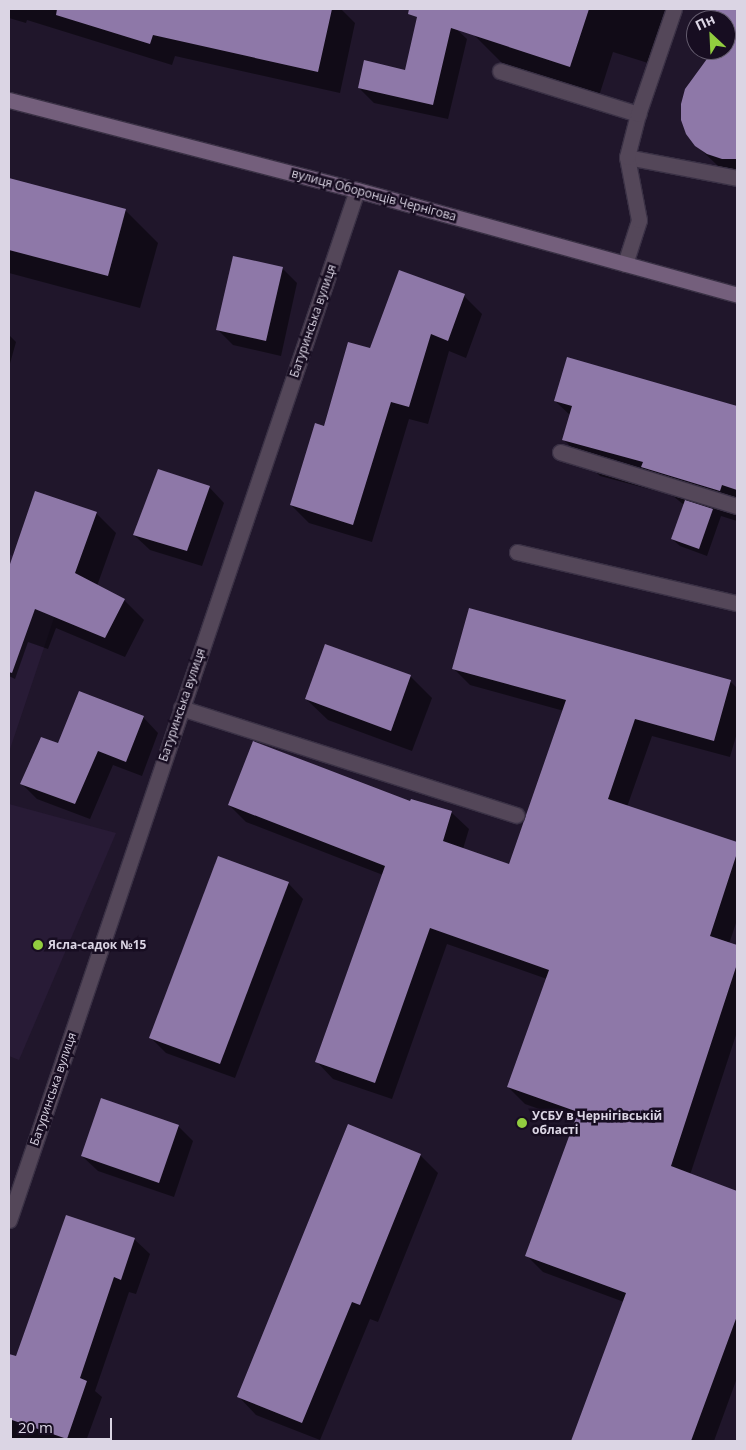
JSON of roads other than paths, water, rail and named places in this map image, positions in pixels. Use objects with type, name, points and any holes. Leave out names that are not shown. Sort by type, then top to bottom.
[{"type":"main road","name":"вулиця Оборонців Чернігова","points":[[9,100],[357,190],[737,295]]},
{"type":"street","points":[[625,264],[639,220],[627,157],[638,114],[674,9]]},
{"type":"street","points":[[500,71],[638,114]]},
{"type":"street","points":[[627,157],[737,178]]},
{"type":"street","name":"Батуринська вулиця","points":[[9,1220],[357,190]]},
{"type":"street","points":[[560,452],[737,506]]},
{"type":"street","points":[[517,552],[737,603]]},
{"type":"street","points":[[181,708],[516,814]]},
{"type":"place","name":"Ясла-садок №15","points":[[38,945]]},
{"type":"place","name":"УСБУ в Чернігівській області","points":[[522,1123]]}]
